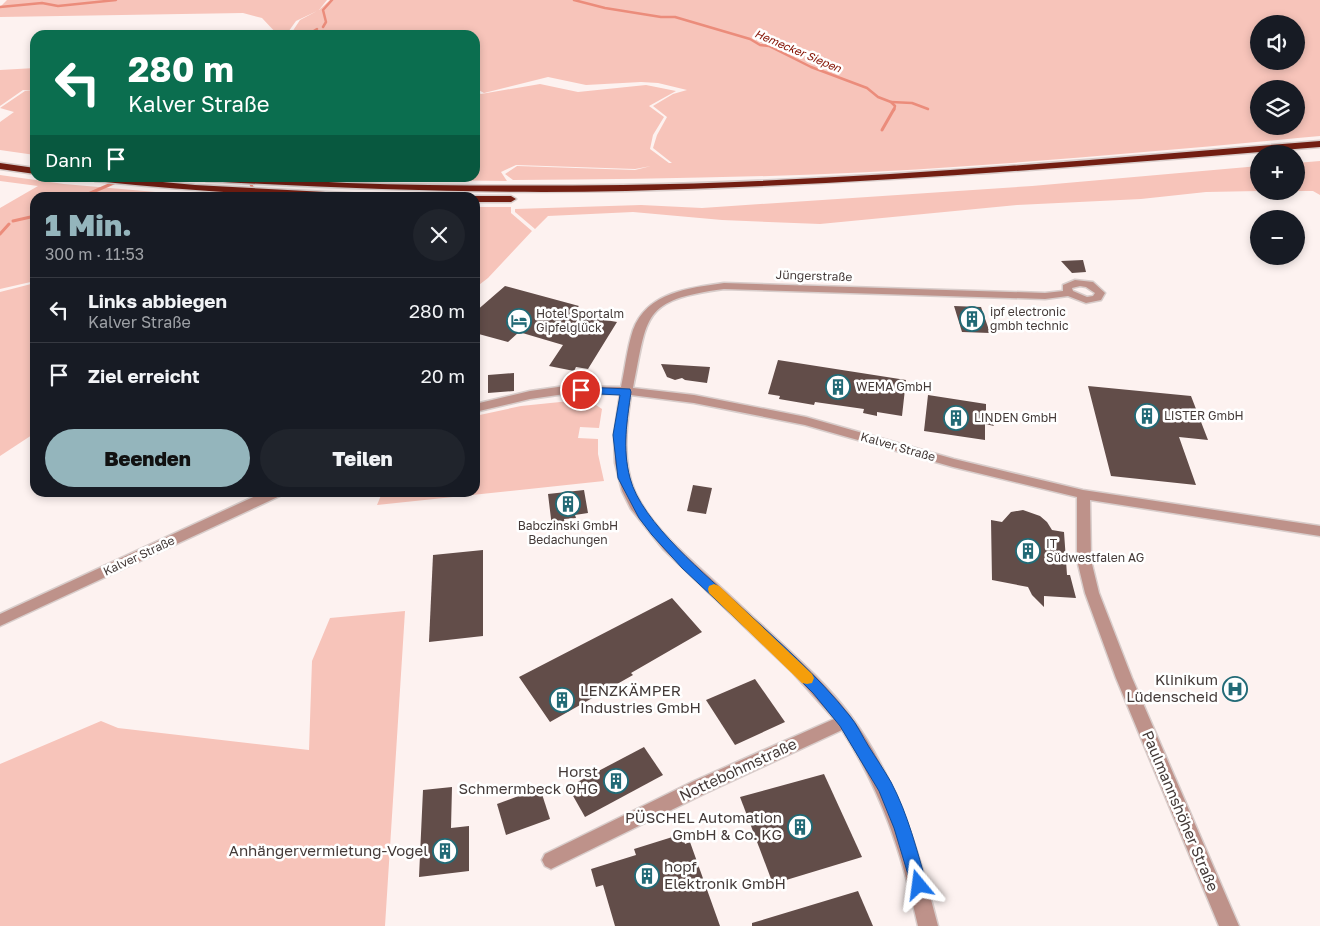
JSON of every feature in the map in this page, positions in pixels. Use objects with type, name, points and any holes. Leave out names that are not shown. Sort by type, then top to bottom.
[{"type":"highway","points":[[480,199],[667,187],[869,178],[1320,144]]},
{"type":"highway","points":[[1305,155],[1320,154]]},
{"type":"highway","points":[[0,156],[26,159]]},
{"type":"highway","points":[[274,182],[537,194],[748,194],[910,186],[1250,160]]},
{"type":"highway","points":[[0,166],[30,170]]},
{"type":"highway","points":[[135,182],[195,188],[270,192]]},
{"type":"street","name":"Jüngerstraße","points":[[626,392],[639,328],[648,311],[668,299],[698,289],[724,286],[1045,296],[1069,293]]},
{"type":"street","name":"Kalver Straße","points":[[480,407],[542,393],[565,390],[626,392],[694,399],[779,415],[953,463],[1083,494],[1320,531]]},
{"type":"street","points":[[626,392],[619,435],[622,465],[628,488],[643,515],[687,565],[785,656],[818,689],[845,721],[886,788],[896,812],[916,876],[928,926]]},
{"type":"street","name":"Paulmannshöher Straße","points":[[1083,494],[1084,560],[1092,592],[1124,678],[1229,926]]},
{"type":"street","name":"Kalver Straße","points":[[0,620],[266,497]]},
{"type":"street","name":"Nottebohmstraße","points":[[551,860],[700,787],[845,721]]},
{"type":"shaded area","points":[[7,0],[327,0],[319,10],[330,0],[1320,0],[1320,136],[1012,163],[797,175],[513,180],[505,174],[517,166],[635,170],[651,166],[635,169],[516,165],[501,172],[507,181],[480,181],[480,94],[481,94],[540,84],[578,92],[646,85],[676,91],[649,106],[664,117],[653,135],[650,149],[669,163],[672,163],[653,148],[657,135],[667,117],[653,106],[673,94],[687,90],[658,83],[641,82],[586,85],[548,77],[484,93],[480,91],[480,30],[293,30],[300,20],[317,11],[296,21],[290,30],[273,30],[262,18],[243,13],[0,17],[0,7]]},
{"type":"shaded area","points":[[30,68],[30,91],[23,90],[0,106],[0,70]]},
{"type":"shaded area","points":[[25,91],[30,91],[30,154],[0,150],[0,122],[14,112],[0,108]]},
{"type":"shaded area","points":[[1320,161],[1320,195],[1313,191],[1305,191],[1305,162]]},
{"type":"shaded area","points":[[1250,167],[1250,191],[1206,192],[1141,199],[1017,205],[820,224],[722,220],[633,212],[548,216],[535,229],[515,212],[515,209],[641,205],[702,208],[1032,186]]},
{"type":"shaded area","points":[[0,175],[30,179],[30,182],[50,182],[156,192],[30,192],[30,282],[0,289],[0,208],[38,186],[0,181]]},
{"type":"shaded area","points":[[480,207],[511,207],[511,213],[532,231],[480,284]]},
{"type":"shaded area","points":[[30,284],[30,436],[0,456],[0,292]]},
{"type":"shaded area","points":[[590,401],[602,409],[599,428],[580,427],[578,438],[598,439],[598,454],[604,481],[480,494],[480,415],[521,406]]},
{"type":"shaded area","points":[[380,497],[453,497],[377,505]]},
{"type":"shaded area","points":[[405,611],[385,926],[0,926],[0,764],[101,721],[118,728],[309,750],[312,661],[330,618]]},
{"type":"building","points":[[1083,260],[1086,272],[1072,273],[1061,261]]},
{"type":"building","name":"Hotel Sportalm Gipfelglück","points":[[505,286],[579,306],[571,314],[617,322],[588,369],[576,367],[574,371],[549,366],[563,345],[519,332],[508,342],[480,334],[480,308]]},
{"type":"building","name":"ipf electronic gmbh technic","points":[[954,306],[981,307],[990,333],[962,332]]},
{"type":"building","name":"WEMA GmbH","points":[[778,360],[906,380],[902,416],[877,412],[877,416],[863,413],[864,409],[815,402],[814,405],[779,399],[780,396],[768,394]]},
{"type":"building","points":[[661,364],[710,367],[707,383],[682,378],[675,380],[667,377]]},
{"type":"building","points":[[514,373],[514,391],[488,393],[488,375]]},
{"type":"building","name":"LISTER GmbH","points":[[1088,386],[1191,396],[1208,440],[1179,437],[1196,485],[1111,476]]},
{"type":"building","name":"LINDEN GmbH","points":[[928,395],[986,404],[986,414],[994,426],[985,424],[985,440],[924,431]]},
{"type":"building","points":[[693,485],[712,488],[706,514],[687,511]]},
{"type":"building","name":"Babczinski GmbH Bedachungen","points":[[584,490],[588,513],[575,515],[576,518],[564,519],[565,526],[552,527],[548,494]]},
{"type":"building","name":"IT Südwestfalen AG","points":[[1023,510],[1040,516],[1052,530],[1064,532],[1067,575],[1070,575],[1076,598],[1044,596],[1044,607],[1032,595],[1028,587],[992,580],[991,520],[1002,522],[1011,512]]},
{"type":"building","points":[[483,550],[483,636],[429,642],[433,555]]},
{"type":"building","points":[[672,598],[702,632],[631,673],[633,675],[550,722],[519,677]]},
{"type":"building","points":[[755,679],[785,722],[735,745],[706,700]]},
{"type":"building","name":"Horst Schmermbeck OHG","points":[[644,747],[663,775],[585,817],[568,787]]},
{"type":"building","name":"PÜSCHEL Automation GmbH & Co. KG","points":[[824,774],[862,857],[773,884],[740,797]]},
{"type":"building","name":"Anhängervermietung-Vogel","points":[[452,787],[451,828],[469,826],[469,871],[419,877],[423,790]]},
{"type":"building","points":[[540,788],[550,819],[506,835],[497,804]]},
{"type":"building","name":"hopf Elektronik GmbH","points":[[682,834],[685,844],[690,842],[720,926],[615,926],[603,885],[596,887],[591,869],[636,855],[634,849]]},
{"type":"building","points":[[858,891],[873,926],[752,926],[752,923]]},
{"type":"waterway","points":[[0,7],[42,3],[58,6],[116,0]]},
{"type":"waterway","points":[[323,27],[326,22],[323,10],[332,0]]},
{"type":"waterway","name":"Hemecker Siepen","points":[[574,0],[605,8],[661,17],[675,17],[750,39],[760,45],[769,46],[811,67],[867,88],[878,97],[891,102]]},
{"type":"waterway","points":[[891,102],[912,103],[928,109]]},
{"type":"waterway","name":"Hemecker Siepen","points":[[891,102],[895,106],[894,110]]},
{"type":"waterway","name":"Hemecker Siepen","points":[[882,130],[894,109]]},
{"type":"waterway","points":[[93,192],[116,182]]},
{"type":"waterway","points":[[250,182],[253,189],[263,192]]},
{"type":"waterway","points":[[13,221],[30,217]]},
{"type":"waterway","points":[[0,234],[9,224]]},
{"type":"slow traffic","points":[[714,589],[807,678]]},
{"type":"place","name":"ipf electronic gmbh technic","points":[[972,319]]},
{"type":"place","name":"Hotel Sportalm Gipfelglück","points":[[519,321]]},
{"type":"place","name":"WEMA GmbH","points":[[838,387]]},
{"type":"place","name":"LISTER GmbH","points":[[1147,416]]},
{"type":"place","name":"LINDEN GmbH","points":[[956,418]]},
{"type":"place","name":"Babczinski GmbH Bedachungen","points":[[568,504]]},
{"type":"place","name":"IT Südwestfalen AG","points":[[1028,551]]},
{"type":"place","name":"Klinikum Lüdenscheid","points":[[1235,689]]},
{"type":"place","name":"LENZKÄMPER Industries GmbH","points":[[562,700]]},
{"type":"place","name":"Horst Schmermbeck OHG","points":[[616,781]]},
{"type":"place","name":"PÜSCHEL Automation GmbH & Co. KG","points":[[800,827]]},
{"type":"place","name":"Anhängervermietung-Vogel","points":[[445,851]]},
{"type":"place","name":"hopf Elektronik GmbH","points":[[647,876]]},
{"type":"route","points":[[581,390],[626,392],[619,435],[621,458],[624,478],[643,515],[670,548],[785,656],[818,689],[845,721],[886,788],[902,828],[919,885]]}]
